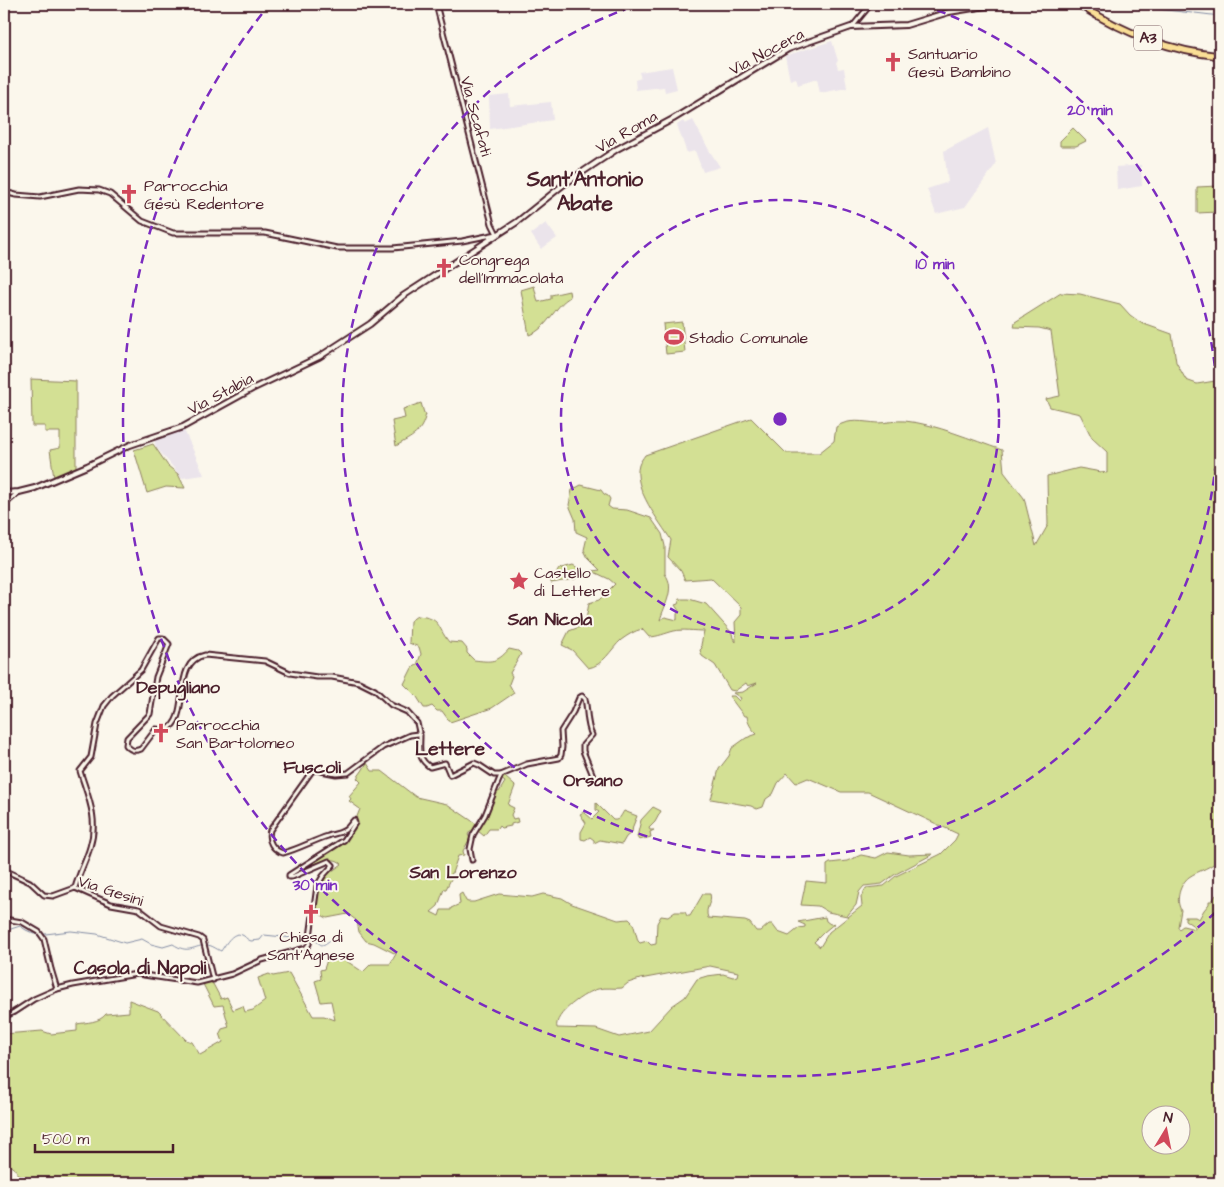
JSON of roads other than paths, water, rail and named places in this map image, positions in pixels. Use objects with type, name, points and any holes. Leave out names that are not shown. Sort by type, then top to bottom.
[{"type":"highway","name":"A3","points":[[1078,4],[1116,27],[1150,41],[1184,51],[1220,55]]},
{"type":"highway","name":"A3","points":[[1082,4],[1118,25],[1150,38],[1181,48],[1220,55]]},
{"type":"main road","name":"Via Nocera","points":[[688,110],[788,49],[851,28],[906,25],[948,12],[988,4],[998,4]]},
{"type":"main road","name":"Via Roma","points":[[430,279],[522,219],[563,185],[617,149],[688,110]]},
{"type":"main road","name":"Via Stabia","points":[[4,492],[19,492],[35,488],[87,466],[133,443],[183,427],[252,389],[314,359],[350,338],[403,296],[430,279]]},
{"type":"street","name":"Via Scafati","points":[[436,4],[492,224],[497,234]]},
{"type":"street","points":[[851,28],[871,4]]},
{"type":"street","points":[[4,192],[16,195],[40,196],[79,189],[99,190],[110,194],[142,221],[173,233],[265,233],[337,248],[393,248],[462,241],[497,234]]},
{"type":"street","points":[[4,504],[19,492]]},
{"type":"street","points":[[76,888],[79,872],[90,846],[95,824],[80,771],[91,757],[97,724],[104,706],[112,696],[141,670],[156,640],[161,637],[166,639],[169,644],[156,677],[150,714],[127,738],[126,745],[130,749],[138,750],[143,747],[156,728],[169,730],[178,715],[183,682],[191,663],[198,656],[204,656],[265,661],[290,673],[359,682],[381,695],[390,705],[407,712],[418,723],[422,760],[430,767],[445,764],[450,775],[459,772],[466,766],[476,764],[491,773],[501,775],[531,764],[558,758],[561,755],[562,728],[582,696],[585,699],[588,725],[592,735],[584,744],[583,751],[594,778]]},
{"type":"street","points":[[4,1017],[34,999],[57,989],[133,974],[194,983],[213,980],[262,960],[306,948],[309,944],[317,886],[333,865],[329,862],[292,877],[289,876],[344,840],[355,823],[354,820],[352,821],[349,827],[342,832],[326,836],[296,850],[284,853],[274,848],[269,836],[270,830],[312,771],[336,774],[348,773],[387,745],[410,735],[419,734]]},
{"type":"street","points":[[472,860],[470,849],[473,835],[485,815],[501,775]]},
{"type":"street","name":"Via Gesini","points":[[4,870],[30,882],[44,895],[53,896],[76,888],[111,904],[139,909],[160,926],[196,935],[202,940],[213,980]]},
{"type":"street","points":[[4,919],[12,922],[22,922],[39,932],[42,936],[57,989]]},
{"type":"waterway","points":[[1139,4],[1148,8],[1192,13]]},
{"type":"waterway","points":[[1195,13],[1220,16]]},
{"type":"waterway","points":[[4,923],[7,924],[8,930],[20,926],[37,935],[71,931],[97,934],[125,943],[142,939],[163,947],[173,944],[182,949],[190,949],[206,945],[221,951],[230,938],[236,934],[240,934],[251,941],[260,940],[264,935],[303,939],[308,937]]},
{"type":"waterway","points":[[312,938],[322,945],[332,939]]},
{"type":"place","name":"Santuario Gesù Bambino","points":[[893,62]]},
{"type":"place","name":"Parrocchia Gesù Redentore","points":[[129,194]]},
{"type":"place","name":"Congrega dell'Immacolata","points":[[444,268]]},
{"type":"place","name":"Stadio Comunale","points":[[674,337]]},
{"type":"place","name":"Castello di Lettere","points":[[519,581]]},
{"type":"place","name":"Parrocchia San Bartolomeo","points":[[161,733]]},
{"type":"place","name":"Chiesa di Sant'Agnese","points":[[311,914]]},
{"type":"district","name":"Sant'Antonio Abate","points":[[585,191]]},
{"type":"district","name":"San Nicola","points":[[550,619]]},
{"type":"district","name":"Depugliano","points":[[178,687]]},
{"type":"district","name":"Lettere","points":[[450,748]]},
{"type":"district","name":"Fuscoli","points":[[312,767]]},
{"type":"district","name":"Orsano","points":[[593,780]]},
{"type":"district","name":"San Lorenzo","points":[[463,872]]},
{"type":"district","name":"Casola di Napoli","points":[[140,967]]}]
